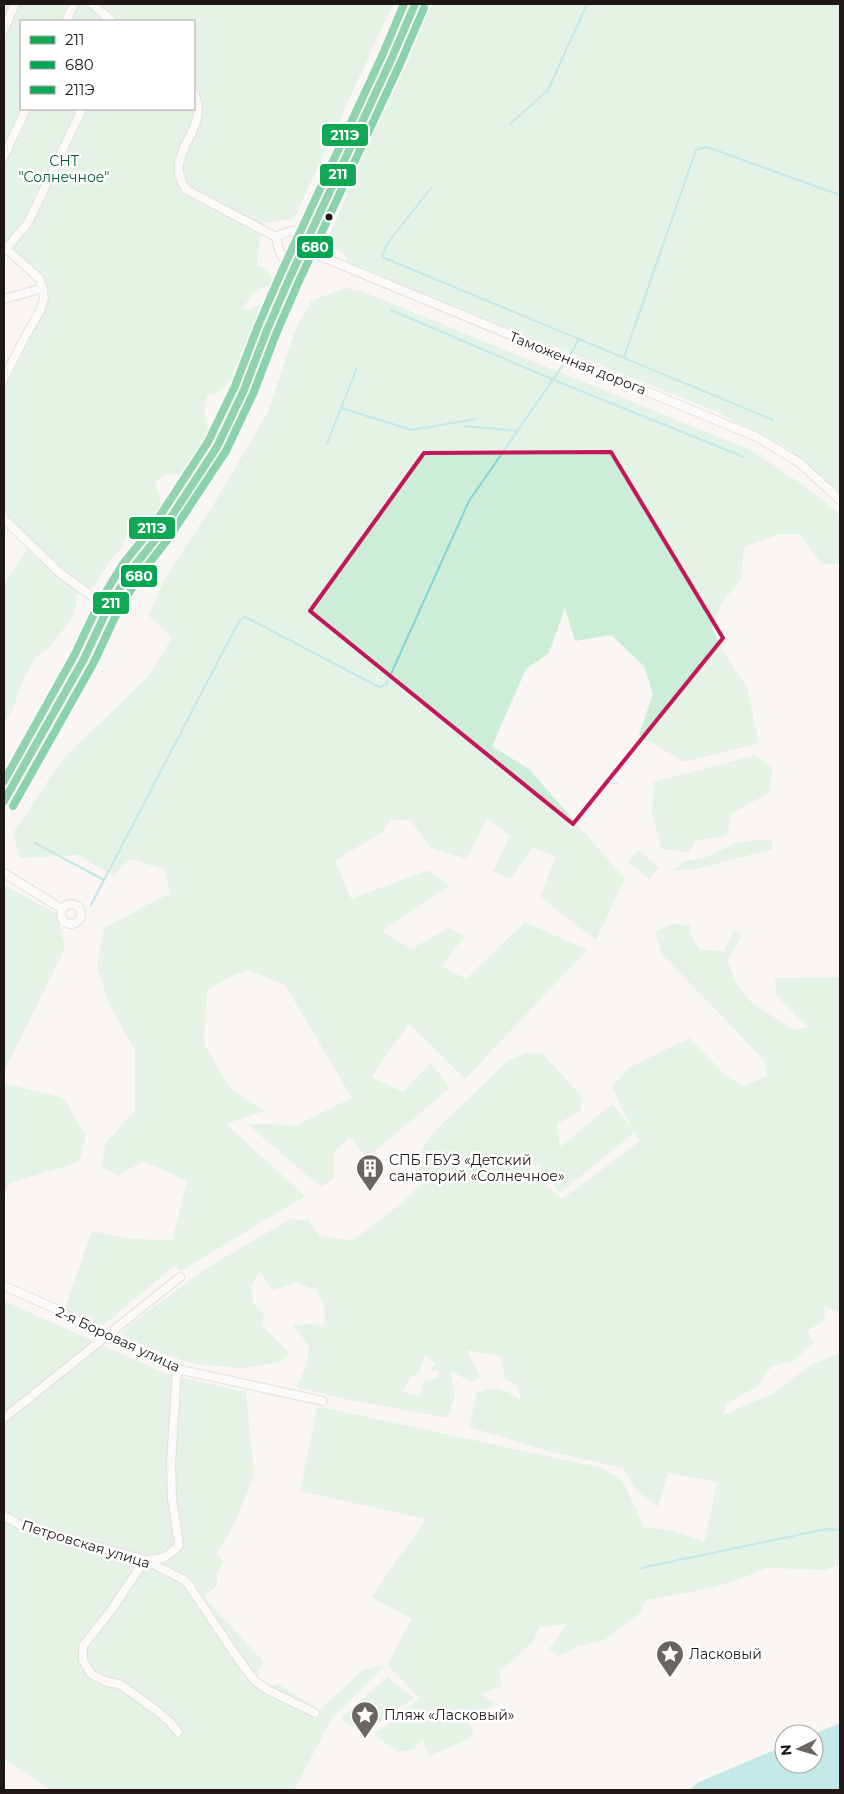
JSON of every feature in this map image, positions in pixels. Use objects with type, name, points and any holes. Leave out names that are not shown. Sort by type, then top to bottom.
[{"type":"main road","points":[[4,801],[84,659],[108,608],[132,569],[160,534],[217,447],[244,390],[266,330],[294,267],[415,4]]},
{"type":"street","points":[[4,30],[15,4]]},
{"type":"street","points":[[66,20],[74,4]]},
{"type":"street","points":[[92,4],[111,20]]},
{"type":"street","points":[[195,98],[198,109],[180,160],[182,184],[187,190],[276,237],[280,254],[288,264],[294,267]]},
{"type":"street","points":[[4,156],[26,110]]},
{"type":"street","points":[[4,378],[40,312],[44,298],[40,278],[5,248],[28,224],[82,110]]},
{"type":"street","points":[[276,237],[284,233],[303,229],[311,232]]},
{"type":"street","name":"Таможенная дорога","points":[[303,249],[757,437],[800,463],[840,500]]},
{"type":"street","points":[[4,299],[43,288]]},
{"type":"street","points":[[4,518],[60,573],[108,608]]},
{"type":"street","points":[[4,873],[62,909]]},
{"type":"street","points":[[4,1418],[180,1277]]},
{"type":"street","name":"2-я Боровая улица","points":[[4,1286],[54,1308],[105,1336],[177,1369],[323,1401]]},
{"type":"street","points":[[177,1369],[171,1464],[172,1498],[180,1545],[168,1556],[160,1559],[145,1560],[112,1609],[83,1646],[83,1660],[91,1674],[107,1682],[120,1684],[157,1711],[178,1732]]},
{"type":"street","name":"Петровская улица","points":[[4,1516],[20,1525],[145,1560],[186,1581],[238,1660],[255,1681],[268,1690],[315,1713]]},
{"type":"highlighted area","points":[[611,452],[723,638],[573,824],[310,611],[424,453]]},
{"type":"green space","name":"СНТ \"Солнечное\"","points":[[4,4],[393,4],[294,219],[264,223],[257,265],[265,269],[272,276],[270,286],[253,293],[243,309],[251,309],[259,305],[261,314],[232,380],[217,393],[208,395],[205,418],[209,432],[181,474],[163,476],[155,482],[163,507],[151,518],[130,529],[121,549],[108,563],[94,586],[77,595],[74,615],[51,646],[36,657],[25,675],[12,711],[4,722],[4,585],[30,544],[4,519],[4,378],[40,311],[48,292],[40,279],[4,246]]},
{"type":"green space","points":[[431,4],[840,4],[840,493],[787,448],[715,411],[384,278],[347,262],[344,253],[330,246],[328,238],[347,196],[346,184],[405,68]]},
{"type":"green space","points":[[345,288],[361,291],[751,450],[813,492],[840,515],[840,564],[822,564],[799,534],[780,534],[744,547],[741,579],[721,604],[712,629],[730,663],[747,687],[759,743],[684,762],[639,735],[653,694],[644,666],[611,635],[575,641],[565,608],[549,653],[526,669],[492,746],[530,770],[625,879],[596,940],[540,897],[556,856],[532,848],[510,879],[493,871],[510,836],[487,819],[467,859],[431,848],[411,821],[391,819],[382,832],[335,861],[351,899],[429,870],[449,886],[382,931],[411,949],[449,928],[465,936],[441,966],[466,979],[525,922],[587,950],[465,1079],[409,1024],[371,1077],[403,1092],[431,1063],[450,1088],[367,1158],[350,1137],[334,1152],[334,1178],[321,1187],[247,1124],[297,1125],[352,1098],[285,985],[248,970],[233,975],[207,990],[204,1044],[231,1089],[264,1111],[226,1124],[305,1196],[181,1271],[174,1266],[101,1327],[64,1310],[92,1231],[128,1239],[172,1240],[187,1181],[143,1161],[118,1176],[101,1166],[106,1143],[135,1110],[135,1051],[109,1004],[97,967],[104,928],[170,893],[164,869],[129,859],[113,876],[78,855],[20,858],[13,833],[62,760],[148,676],[172,638],[148,615],[168,573],[215,502],[268,412],[294,333],[311,301]]},
{"type":"green space","points":[[755,755],[772,767],[770,792],[731,814],[727,836],[696,840],[689,852],[661,849],[652,812],[654,782]]},
{"type":"green space","points":[[771,839],[773,849],[696,869],[672,871],[685,861],[707,857],[738,842]]},
{"type":"green space","points":[[638,850],[659,867],[649,879],[628,862]]},
{"type":"green space","points":[[4,886],[57,914],[65,948],[4,1071]]},
{"type":"green space","points":[[672,924],[690,925],[691,936],[701,950],[724,951],[734,930],[741,936],[728,961],[736,984],[752,1003],[792,1029],[808,1028],[776,995],[775,978],[839,977],[840,1311],[824,1306],[826,1316],[820,1324],[806,1330],[814,1342],[796,1360],[771,1367],[757,1387],[727,1403],[723,1415],[774,1393],[811,1365],[840,1353],[840,1564],[827,1570],[767,1568],[711,1588],[647,1600],[639,1614],[604,1640],[577,1647],[558,1656],[549,1649],[567,1624],[540,1627],[533,1642],[500,1671],[501,1686],[481,1694],[496,1704],[469,1721],[474,1734],[462,1742],[429,1756],[422,1740],[413,1750],[397,1752],[373,1733],[386,1726],[419,1698],[387,1664],[412,1619],[371,1597],[426,1519],[300,1491],[317,1409],[321,1407],[602,1468],[620,1479],[626,1487],[644,1527],[669,1530],[705,1541],[717,1482],[668,1473],[658,1507],[636,1490],[623,1468],[551,1452],[469,1427],[477,1393],[484,1390],[500,1389],[521,1400],[516,1384],[505,1380],[501,1357],[467,1350],[480,1377],[471,1382],[450,1370],[455,1396],[448,1418],[350,1400],[296,1387],[307,1364],[309,1346],[293,1325],[313,1324],[324,1326],[325,1309],[317,1290],[295,1283],[273,1290],[259,1271],[251,1288],[253,1303],[264,1315],[262,1325],[290,1353],[278,1363],[240,1368],[193,1364],[117,1337],[127,1327],[202,1271],[290,1219],[308,1220],[320,1236],[352,1241],[399,1205],[422,1183],[417,1158],[429,1137],[507,1061],[526,1053],[543,1054],[583,1098],[580,1111],[557,1124],[560,1147],[612,1104],[633,1129],[612,1086],[630,1067],[690,1038],[726,1076],[744,1086],[767,1076],[764,1060],[661,953],[655,931]],"holes":[[[635,1132],[640,1141],[562,1199],[530,1170],[553,1152],[537,1165],[560,1193]],[[425,1355],[435,1363],[430,1371],[439,1371],[438,1378],[423,1382],[420,1396],[403,1392],[410,1377],[419,1373]]]},
{"type":"green space","points":[[4,1083],[63,1098],[86,1135],[79,1162],[10,1183],[4,1195]]},
{"type":"green space","points":[[4,1301],[167,1374],[246,1392],[254,1476],[232,1529],[216,1554],[224,1561],[217,1572],[217,1585],[204,1597],[264,1662],[259,1670],[258,1679],[267,1686],[278,1684],[320,1710],[361,1671],[387,1664],[332,1718],[294,1790],[48,1790],[4,1759]]},
{"type":"green space","points":[[387,1677],[414,1698],[362,1734],[341,1718]]},
{"type":"water","points":[[840,1723],[840,1790],[689,1790],[699,1782],[774,1750],[774,1774],[824,1774],[824,1730]]},
{"type":"waterway","points":[[510,124],[548,90],[587,4]]},
{"type":"waterway","points":[[624,357],[696,150],[707,147],[840,195]]},
{"type":"waterway","points":[[431,188],[387,244],[382,257],[773,420]]},
{"type":"waterway","points":[[391,310],[554,380],[744,457]]},
{"type":"waterway","points":[[570,355],[579,339]]},
{"type":"waterway","points":[[91,905],[239,621],[245,617],[379,687],[386,685],[469,501],[563,365]]},
{"type":"waterway","points":[[341,408],[357,368]]},
{"type":"waterway","points":[[327,444],[341,408],[412,430],[476,419]]},
{"type":"waterway","points":[[464,426],[518,431]]},
{"type":"waterway","points":[[35,843],[104,880]]},
{"type":"waterway","points":[[641,1568],[826,1529],[840,1530]]},
{"type":"transit line","name":"211Э","points":[[4,781],[75,654],[99,603],[123,564],[152,528],[208,442],[235,386],[281,273],[382,56],[404,4]]},
{"type":"transit line","name":"211","points":[[4,801],[84,659],[108,608],[132,569],[160,534],[217,447],[244,390],[290,277],[415,4]]},
{"type":"transit line","name":"680","points":[[13,806],[93,664],[117,613],[140,575],[168,539],[226,451],[253,394],[299,281],[424,8]]},
{"type":"place","name":"СПБ ГБУЗ «Детский санаторий «Солнечное»","points":[[370,1192]]},
{"type":"place","name":"Ласковый","points":[[670,1678]]},
{"type":"place","name":"Пляж «Ласковый»","points":[[365,1739]]}]
